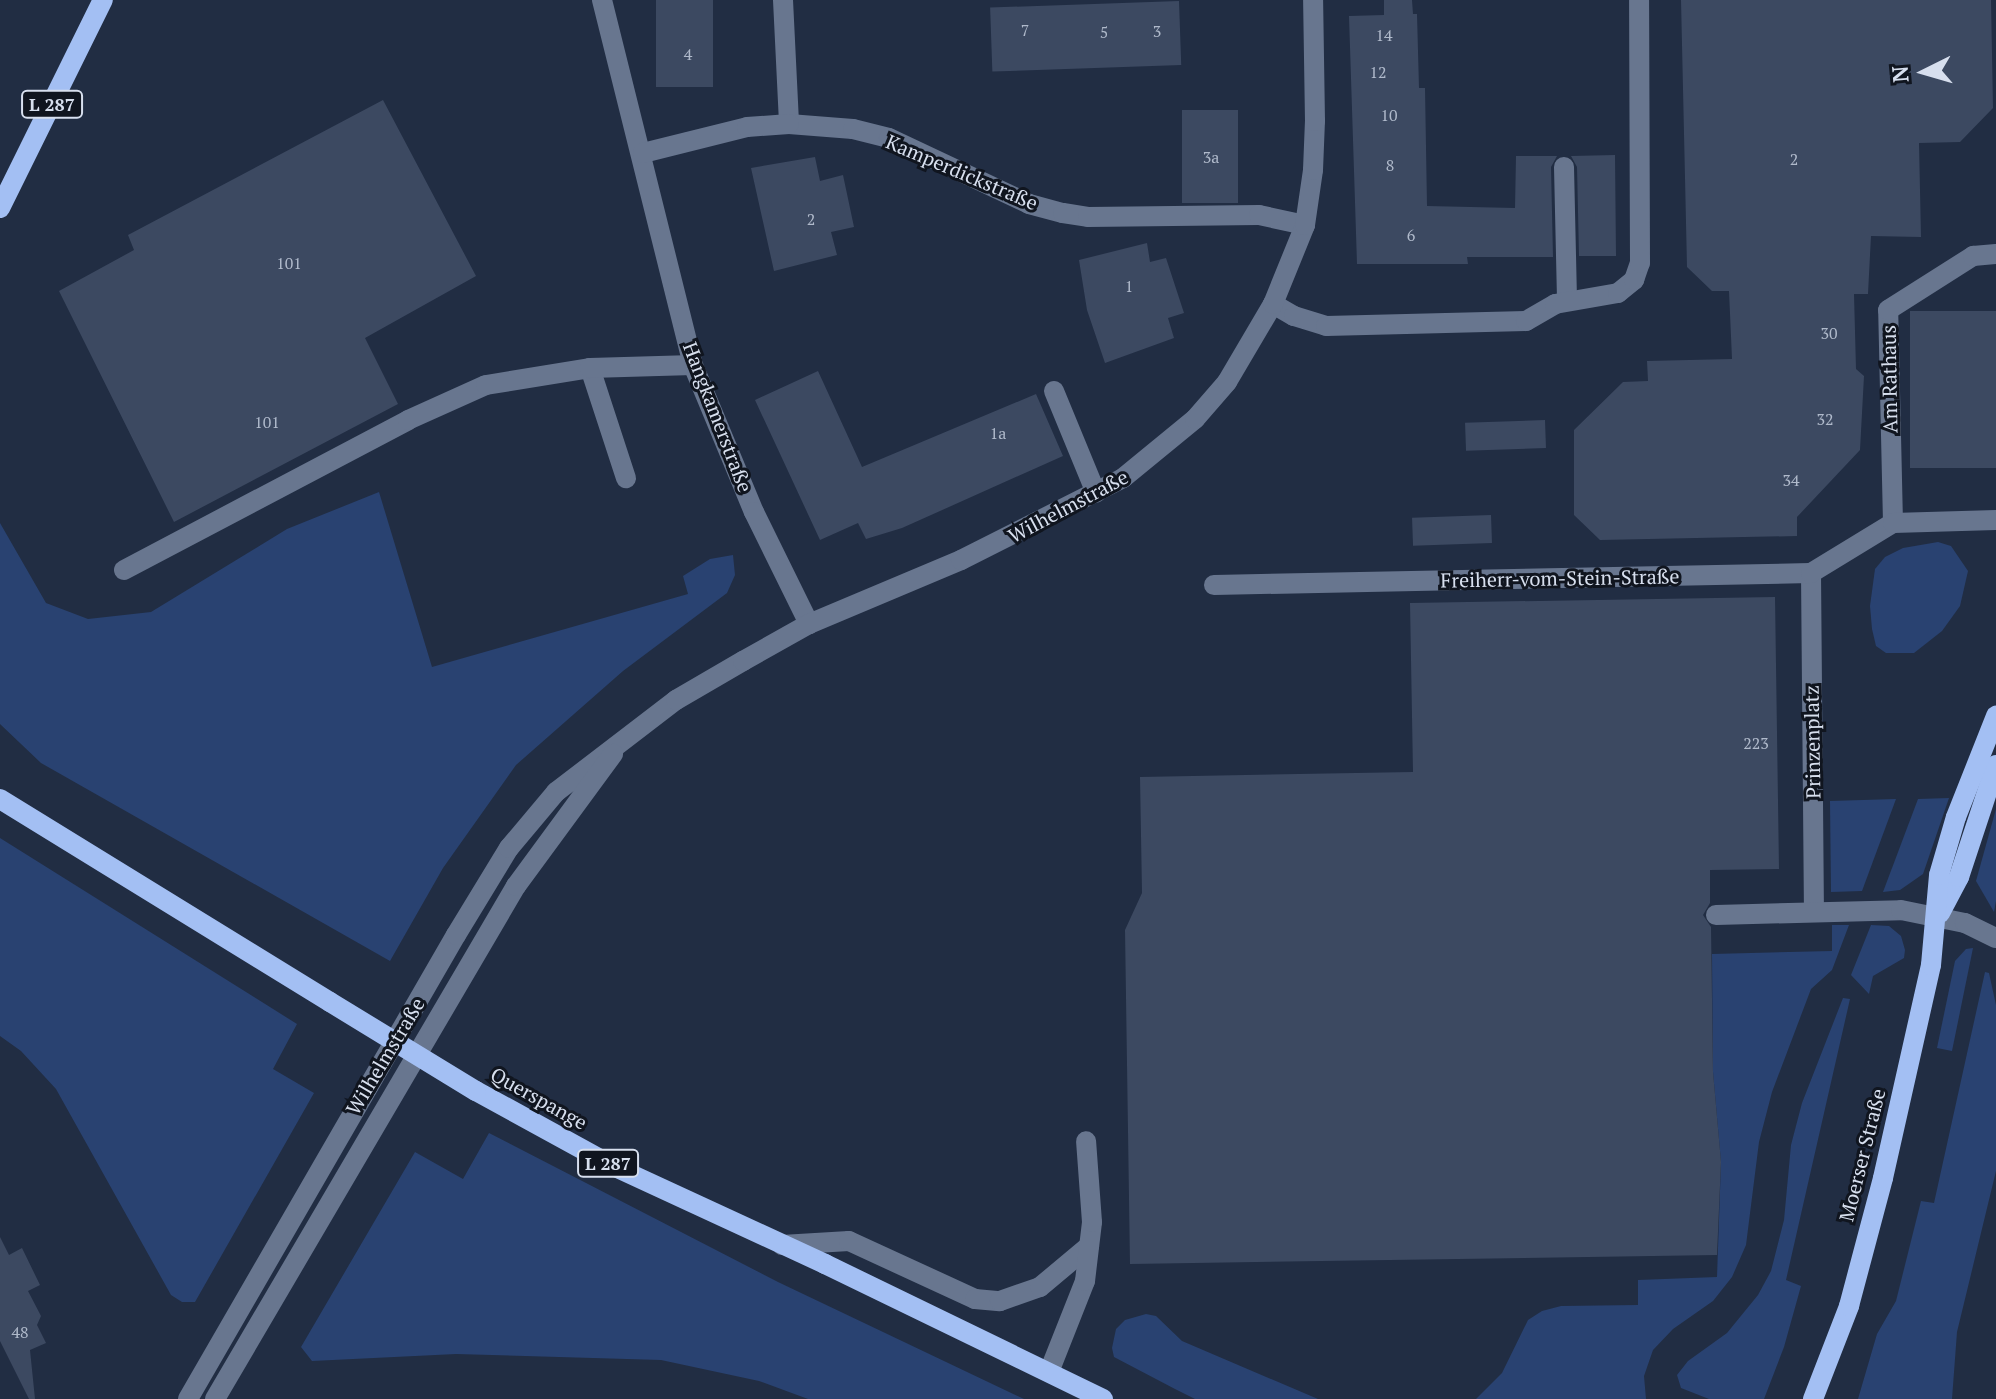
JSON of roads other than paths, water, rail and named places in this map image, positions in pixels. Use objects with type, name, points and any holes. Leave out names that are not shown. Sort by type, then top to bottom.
[{"type":"main road","name":"L 287","points":[[0,208],[103,0]]},
{"type":"main road","name":"Moerser Straße","points":[[1813,1399],[1849,1306],[1883,1178],[1931,965],[1938,917],[1939,875],[1956,817],[1996,716]]},
{"type":"main road","name":"Moerser Straße","points":[[1938,917],[1959,877],[1996,765]]},
{"type":"main road","name":"Querspange","points":[[0,790],[23,810]]},
{"type":"main road","name":"Querspange","points":[[0,799],[23,810],[476,1091],[613,1166],[1103,1399]]},
{"type":"street","name":"Hangkamerstraße","points":[[602,0],[643,153],[693,365],[754,512],[809,624]]},
{"type":"street","points":[[643,153],[722,132],[789,124],[783,0]]},
{"type":"street","name":"Wilhelmstraße","points":[[188,1399],[318,1170],[509,848],[556,792],[676,700],[809,624],[961,560],[1096,493],[1123,478],[1195,419],[1244,358],[1273,304],[1305,225],[1313,170],[1315,121],[1313,0]]},
{"type":"street","points":[[1273,304],[1294,316],[1326,326],[1526,321],[1545,308],[1567,301],[1596,299],[1618,293],[1634,280],[1640,263],[1639,0]]},
{"type":"street","name":"Kamperdickstraße","points":[[789,124],[853,129],[889,138],[1029,204],[1063,213],[1088,217],[1259,215],[1305,225]]},
{"type":"street","points":[[1564,167],[1567,301]]},
{"type":"street","name":"Am Rathaus","points":[[1893,523],[1888,310],[1973,256],[1996,254]]},
{"type":"street","points":[[124,570],[408,420],[486,385],[590,368],[693,365]]},
{"type":"street","points":[[590,368],[626,478]]},
{"type":"street","points":[[1054,391],[1096,493]]},
{"type":"street","points":[[1811,573],[1893,523],[1996,520]]},
{"type":"street","name":"Freiherr-vom-Stein-Straße","points":[[1214,585],[1811,573]]},
{"type":"street","name":"Prinzenplatz","points":[[1811,573],[1814,911]]},
{"type":"street","name":"Wilhelmstraße","points":[[215,1399],[516,886],[620,744]]},
{"type":"street","points":[[1716,915],[1901,910],[1965,923],[1996,938]]},
{"type":"street","points":[[1049,1372],[1085,1281],[1092,1222],[1086,1141]]},
{"type":"street","points":[[782,1245],[849,1241],[975,1299],[1000,1301],[1040,1287],[1089,1246]]}]
